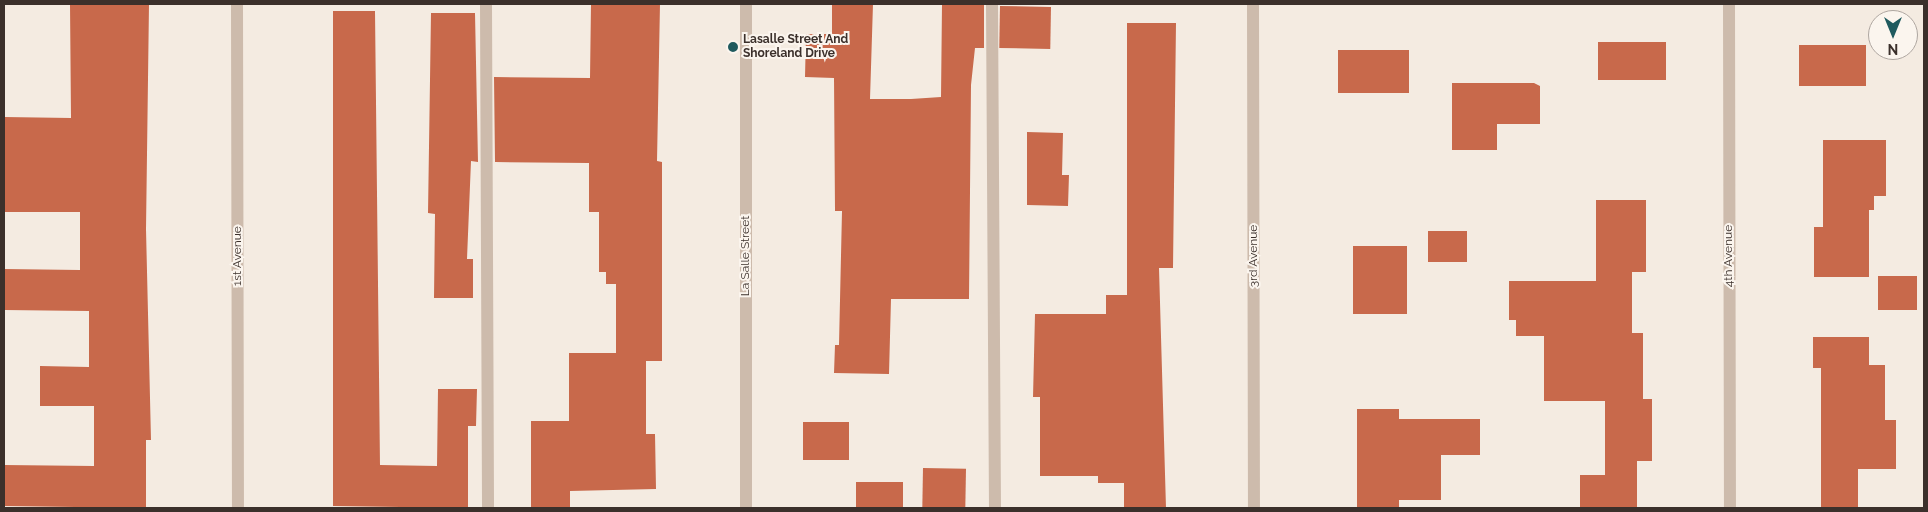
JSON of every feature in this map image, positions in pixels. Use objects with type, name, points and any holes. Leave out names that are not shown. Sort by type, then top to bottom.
[{"type":"street","name":"1st Avenue","points":[[237,4],[238,508]]},
{"type":"street","points":[[486,4],[488,508]]},
{"type":"street","name":"La Salle Street","points":[[746,4],[746,508]]},
{"type":"street","points":[[992,4],[995,508]]},
{"type":"street","name":"3rd Avenue","points":[[1253,4],[1254,508]]},
{"type":"street","name":"4th Avenue","points":[[1729,4],[1730,508]]},
{"type":"building","points":[[70,4],[149,4],[146,229],[151,440],[146,440],[146,508],[4,506],[4,465],[94,466],[94,406],[40,406],[40,366],[89,367],[89,311],[4,310],[4,269],[80,270],[80,212],[4,212],[4,117],[71,118]]},
{"type":"building","points":[[591,4],[660,4],[657,161],[662,162],[662,361],[646,361],[646,434],[655,434],[656,489],[570,491],[570,508],[531,508],[531,421],[569,421],[569,353],[616,353],[616,284],[606,284],[606,272],[599,272],[599,212],[589,212],[589,163],[495,162],[494,77],[590,78]]},
{"type":"building","points":[[832,4],[873,4],[870,99],[911,99],[941,97],[942,4],[984,4],[984,48],[975,48],[971,85],[969,299],[891,299],[889,374],[834,373],[835,345],[839,345],[842,211],[835,211],[834,78],[805,77],[806,34],[832,34]]},
{"type":"building","points":[[1000,6],[1051,7],[1050,49],[999,48]]},
{"type":"building","points":[[333,11],[375,11],[380,465],[437,466],[438,389],[477,389],[476,426],[468,426],[468,508],[333,506]]},
{"type":"building","points":[[431,13],[475,13],[478,162],[471,161],[467,259],[473,259],[473,298],[434,298],[435,214],[428,213]]},
{"type":"building","points":[[1127,23],[1176,23],[1173,268],[1159,268],[1166,508],[1124,508],[1124,483],[1098,483],[1098,476],[1040,476],[1040,397],[1033,397],[1035,314],[1106,314],[1106,295],[1127,295]]},
{"type":"building","points":[[1598,42],[1666,42],[1666,80],[1598,80]]},
{"type":"building","points":[[1799,45],[1866,45],[1866,86],[1799,86]]},
{"type":"building","points":[[1338,50],[1409,50],[1409,93],[1338,93]]},
{"type":"building","points":[[1452,83],[1534,83],[1540,86],[1540,124],[1497,124],[1497,150],[1452,150]]},
{"type":"building","points":[[1027,132],[1063,133],[1062,175],[1069,175],[1068,206],[1027,205]]},
{"type":"building","points":[[1823,140],[1886,140],[1886,196],[1874,196],[1874,210],[1869,210],[1869,277],[1814,277],[1814,227],[1823,227]]},
{"type":"building","points":[[1596,200],[1646,200],[1646,272],[1632,272],[1632,333],[1643,333],[1643,399],[1652,399],[1652,461],[1637,461],[1637,508],[1580,508],[1580,475],[1605,475],[1605,401],[1544,401],[1544,336],[1516,336],[1516,320],[1509,320],[1509,281],[1596,281]]},
{"type":"building","points":[[1428,231],[1467,231],[1467,262],[1428,262]]},
{"type":"building","points":[[1353,246],[1407,246],[1407,314],[1353,314]]},
{"type":"building","points":[[1878,276],[1917,276],[1917,310],[1878,310]]},
{"type":"building","points":[[1813,337],[1869,337],[1869,365],[1885,365],[1885,420],[1896,420],[1896,469],[1858,469],[1858,508],[1821,508],[1821,368],[1813,368]]},
{"type":"building","points":[[1357,409],[1399,409],[1399,419],[1480,419],[1480,455],[1441,455],[1441,500],[1399,500],[1399,508],[1357,508]]},
{"type":"building","points":[[803,422],[849,422],[849,460],[803,460]]},
{"type":"building","points":[[923,468],[966,469],[965,508],[922,507]]},
{"type":"building","points":[[856,482],[903,482],[903,508],[856,508]]},
{"type":"place","name":"Lasalle Street And Shoreland Drive","points":[[733,47]]}]
